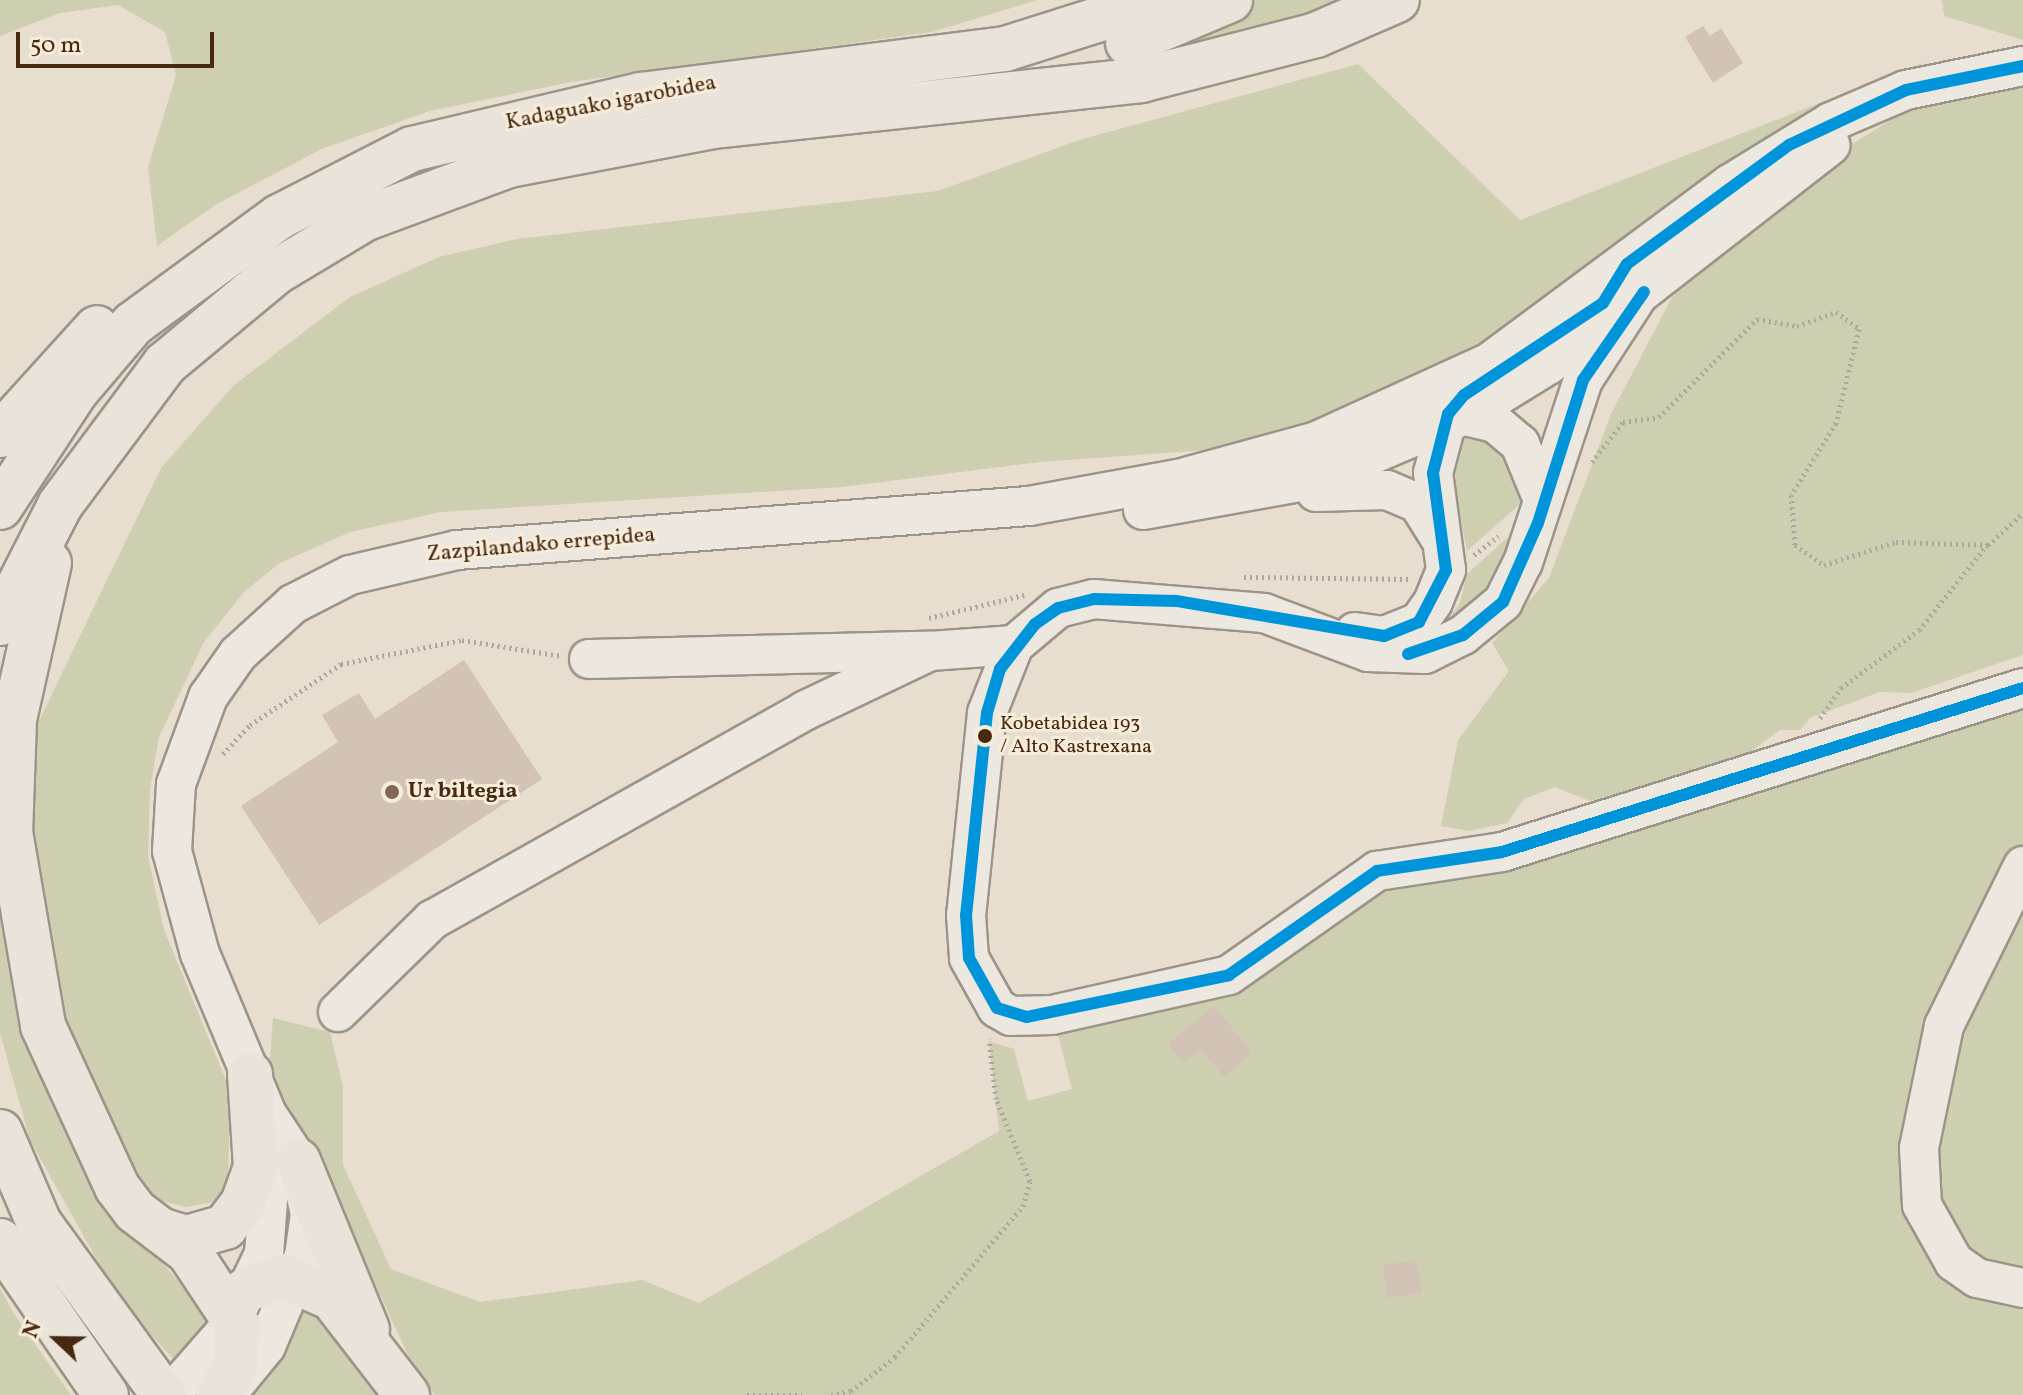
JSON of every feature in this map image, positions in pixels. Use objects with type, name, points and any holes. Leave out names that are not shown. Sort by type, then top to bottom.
[{"type":"highway","points":[[890,58],[987,39],[1070,0]]},
{"type":"highway","points":[[890,58],[1005,49],[1160,0]]},
{"type":"highway","points":[[793,115],[1115,49],[1230,0]]},
{"type":"highway","points":[[793,115],[1141,80],[1316,35],[1397,0]]},
{"type":"highway","name":"Kadaguako igarobidea","points":[[0,507],[76,391],[133,324],[204,265],[280,217],[412,149],[505,122],[890,58]]},
{"type":"highway","name":"Kadaguako igarobidea","points":[[0,623],[60,505],[165,364],[276,272],[364,219],[509,165],[793,115]]},
{"type":"highway","points":[[0,435],[62,361],[189,251],[228,227],[280,217]]},
{"type":"highway","points":[[60,505],[14,720],[10,832],[43,1026],[117,1187],[160,1230],[189,1252],[240,1304],[235,1367],[218,1395]]},
{"type":"highway","points":[[160,1230],[187,1238],[225,1227],[243,1203],[256,1167],[250,1074]]},
{"type":"highway","points":[[0,1132],[39,1223],[117,1339],[164,1395]]},
{"type":"highway","points":[[298,1161],[347,1267],[371,1343]]},
{"type":"highway","points":[[0,1241],[97,1384]]},
{"type":"highway","points":[[240,1304],[282,1276],[332,1298],[371,1343],[407,1395]]},
{"type":"street","points":[[1210,500],[1312,480],[1454,418],[1632,281],[1841,138],[1948,78],[2023,66]]},
{"type":"street","points":[[1029,506],[1291,449],[1378,417],[1490,362],[1632,281]]},
{"type":"street","points":[[1301,625],[1368,652],[1425,654],[1451,641],[1503,602],[1543,500],[1583,380],[1632,281]]},
{"type":"street","points":[[1454,418],[1433,473],[1450,551],[1446,570],[1419,622],[1384,636],[1301,625],[1176,601],[1094,599],[1058,608],[1014,645],[987,713],[966,915],[969,958],[997,1008],[1011,1016],[1052,1015],[1229,975],[1377,871],[1502,852],[1796,754],[2023,688]]},
{"type":"street","points":[[1291,449],[1329,455],[1454,418],[1520,444],[1543,500]]},
{"type":"street","points":[[1029,506],[1090,514],[1210,500],[1387,490],[1418,503],[1450,551]]},
{"type":"street","name":"Zazpilandako errepidea","points":[[226,1395],[266,1346],[295,1280],[310,1214],[298,1161],[267,1114],[250,1074],[181,892],[172,851],[176,784],[208,697],[238,654],[293,604],[350,575],[457,550],[1029,506]]},
{"type":"street","points":[[589,659],[930,651],[1014,645]]},
{"type":"street","points":[[338,1012],[432,920],[804,711],[930,651]]},
{"type":"street","points":[[2023,866],[1944,1026],[1919,1148],[1922,1205],[1954,1262],[1977,1278],[2023,1288]]},
{"type":"street","name":"Zazpilandako errepidea","points":[[170,1395],[240,1304],[264,1254],[272,1149],[267,1114]]},
{"type":"path","points":[[1589,466],[1623,422],[1659,417],[1757,319],[1797,326],[1836,312],[1859,329],[1836,423],[1791,495],[1795,545],[1824,565],[1896,542],[1988,545]]},
{"type":"path","points":[[1796,754],[1841,688],[1919,630],[1988,545],[2023,513]]},
{"type":"path","points":[[1450,551],[1506,529]]},
{"type":"path","points":[[217,760],[250,725],[341,664],[462,640],[589,659]]},
{"type":"path","points":[[831,1395],[851,1391],[895,1357],[1023,1206],[1027,1168],[996,1099],[989,1041],[997,1008]]},
{"type":"path","points":[[747,1395],[802,1395]]},
{"type":"green space","points":[[0,0],[1038,0],[932,32],[571,82],[430,111],[324,148],[215,205],[157,246],[148,167],[176,75],[165,32],[118,5],[60,13],[0,36]]},
{"type":"green space","points":[[1258,0],[1355,0],[1324,15],[1169,55]]},
{"type":"green space","points":[[1942,0],[2023,0],[2023,40],[1944,16]]},
{"type":"green space","points":[[1925,62],[1765,148],[1476,356],[1263,446],[1040,462],[842,487],[441,512],[350,532],[280,563],[245,591],[204,642],[159,737],[150,789],[148,856],[164,930],[230,1090],[228,1180],[214,1202],[186,1207],[154,1199],[126,1166],[55,993],[29,842],[36,727],[161,468],[234,385],[350,297],[439,257],[517,239],[938,191],[1079,140],[1358,64],[1520,220]]},
{"type":"green space","points":[[1993,85],[2023,86],[2023,655],[1911,693],[1880,692],[1810,718],[1800,730],[1780,730],[1749,753],[1618,793],[1590,801],[1555,787],[1524,799],[1507,823],[1469,831],[1441,826],[1458,740],[1509,671],[1492,643],[1549,578],[1611,414],[1671,299],[1708,256],[1828,159],[1902,113]]},
{"type":"green space","points":[[1469,430],[1505,451],[1521,492],[1519,505],[1467,551],[1450,464],[1455,443]]},
{"type":"green space","points":[[1515,531],[1496,587],[1441,629],[1460,603],[1467,574]]},
{"type":"green space","points":[[2023,706],[2023,1395],[435,1395],[408,1355],[317,1159],[269,1071],[273,1018],[330,1032],[343,1086],[343,1165],[391,1269],[480,1302],[642,1280],[699,1303],[999,1131],[989,1041],[1014,1049],[1028,1101],[1072,1089],[1058,1035],[1226,994],[1384,883],[1523,866],[1867,748]]},
{"type":"green space","points":[[0,893],[26,1025],[84,1171],[212,1321],[181,1367],[120,1301],[30,1140],[0,1033]]},
{"type":"green space","points":[[0,1288],[14,1314],[71,1395],[0,1395]]},
{"type":"green space","points":[[304,1303],[328,1314],[390,1395],[246,1395]]},
{"type":"building","points":[[1703,26],[1710,36],[1721,28],[1743,63],[1713,83],[1685,37]]},
{"type":"building","name":"Ur biltegia","points":[[464,660],[542,779],[319,925],[241,806],[338,742],[322,715],[359,693],[375,719]]},
{"type":"building","points":[[1214,1006],[1252,1053],[1224,1077],[1201,1049],[1184,1063],[1168,1044]]},
{"type":"building","points":[[1417,1260],[1422,1293],[1387,1298],[1383,1265]]},
{"type":"transit line","points":[[2023,66],[1906,90],[1789,145],[1627,264],[1603,303],[1464,395],[1448,414],[1433,473],[1446,570],[1419,622],[1384,636],[1176,601],[1094,599],[1058,608],[1035,624],[1000,669],[987,713],[966,915],[969,958],[997,1008],[1027,1017],[1229,975],[1377,871],[1502,852],[2023,688]]},
{"type":"transit line","points":[[1408,654],[1463,635],[1503,602],[1538,523],[1583,380],[1644,292]]},
{"type":"place","name":"Kobetabidea 193 / Alto Kastrexana","points":[[985,736]]},
{"type":"place","name":"Ur biltegia","points":[[392,792]]}]
